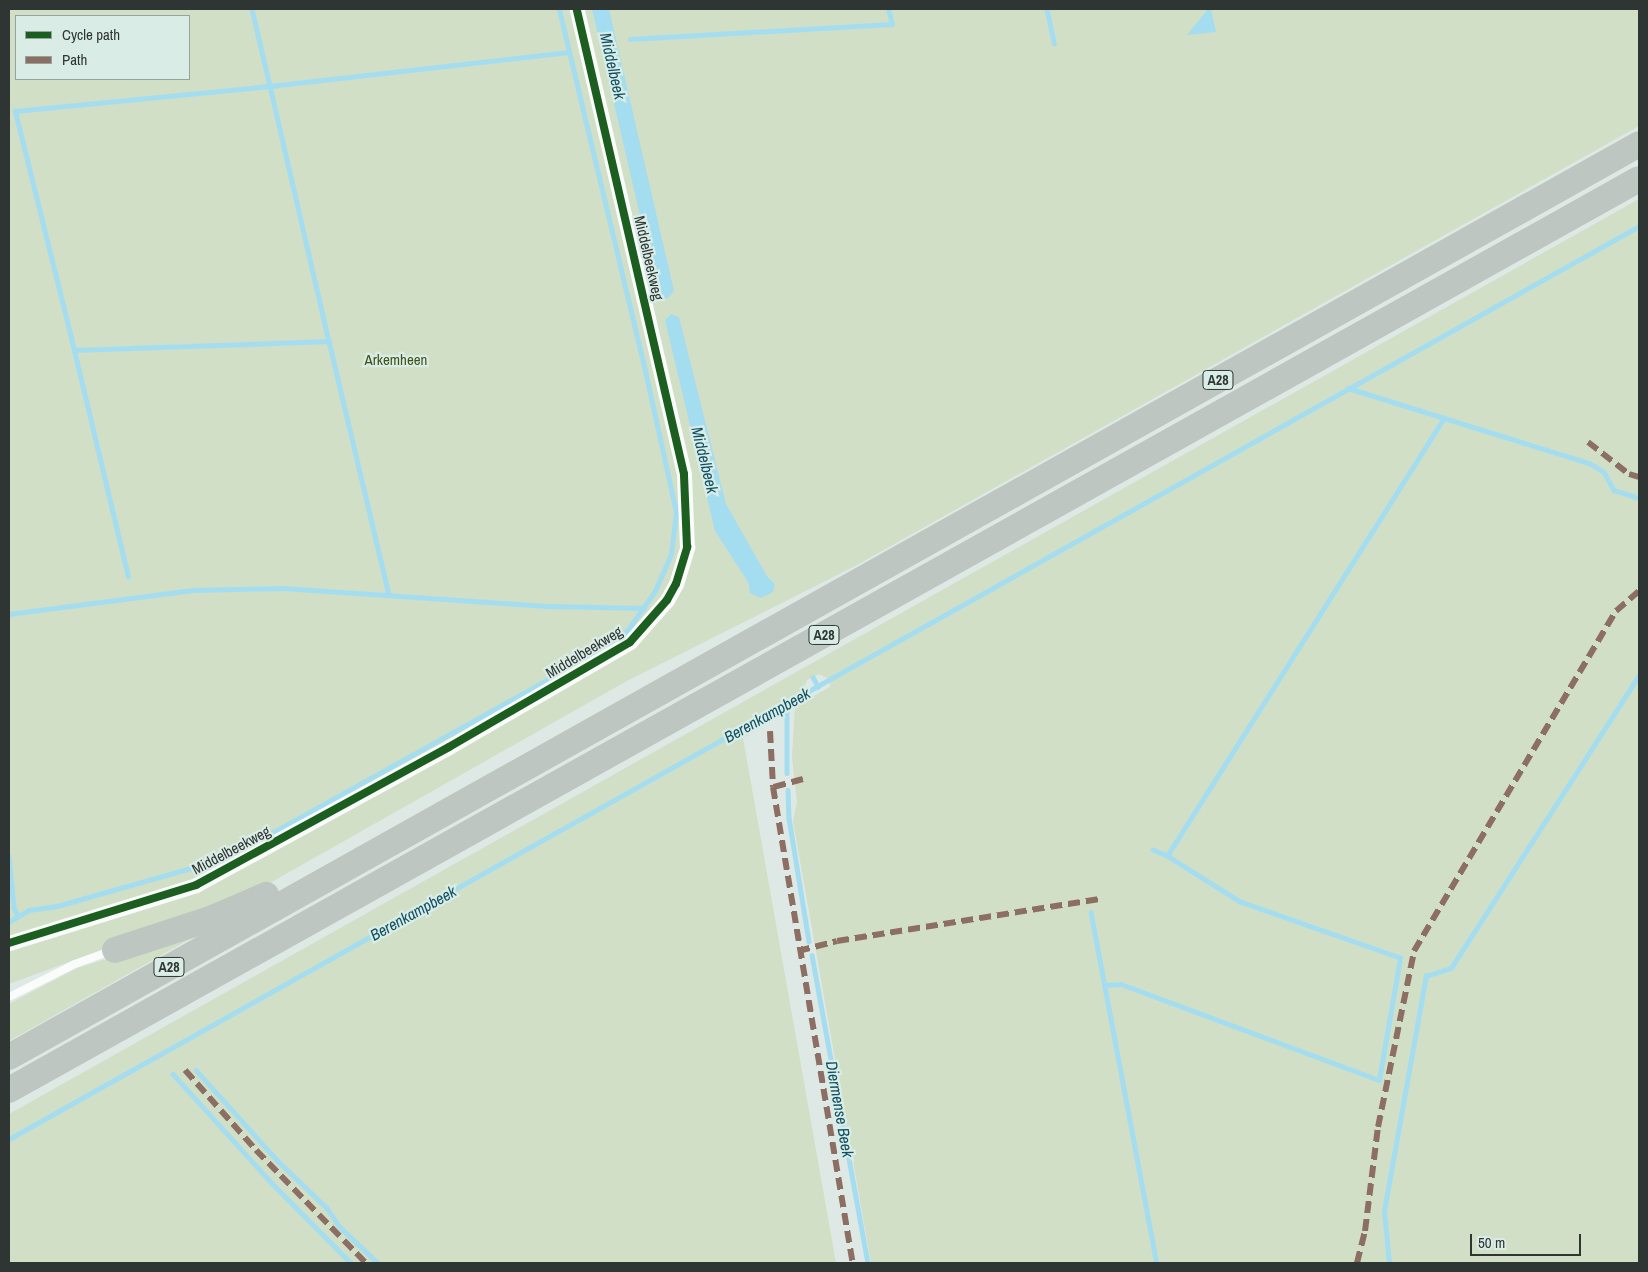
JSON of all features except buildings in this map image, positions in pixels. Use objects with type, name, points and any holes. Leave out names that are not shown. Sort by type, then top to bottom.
[{"type":"highway","name":"A28","points":[[9,1057],[1639,144]]},
{"type":"highway","name":"A28","points":[[9,1090],[1639,179]]},
{"type":"highway","name":"A28","points":[[115,950],[214,918],[265,895],[330,877]]},
{"type":"street","name":"Middelbeekweg","points":[[9,943],[196,886],[449,747],[630,642],[667,600],[676,584],[687,547],[684,474],[577,9]]},
{"type":"lane","name":"A28","points":[[9,997],[75,964],[115,950]]},
{"type":"green space","name":"Arkemheen","points":[[9,9],[1639,9],[1639,126],[855,566],[625,682],[247,896],[9,984],[9,947],[197,891],[633,636],[220,870],[9,938]],"holes":[[[767,576],[775,584],[761,598],[749,588],[748,582]]]},
{"type":"green space","points":[[1639,199],[1639,1263],[871,1263],[793,821],[797,802],[792,757],[795,707],[743,738],[836,1263],[9,1263],[9,1114]],"holes":[[[819,674],[829,679],[830,687],[812,697],[804,688],[807,680]]]},
{"type":"green space","points":[[211,927],[9,1041],[9,1004],[77,968]]},
{"type":"water","points":[[592,9],[609,9],[674,291],[667,299],[659,297]]},
{"type":"water","points":[[1208,9],[1211,9],[1216,32],[1187,35]]},
{"type":"water","points":[[671,314],[679,317],[726,504],[767,576],[775,584],[773,592],[761,598],[750,593],[748,582],[715,531],[665,320]]},
{"type":"waterway","points":[[252,9],[270,86],[568,52]]},
{"type":"waterway","points":[[9,922],[29,910],[57,906],[227,858],[576,664],[627,631],[655,591],[671,554],[676,512],[646,375],[559,9]]},
{"type":"waterway","points":[[630,39],[892,24],[888,9]]},
{"type":"waterway","points":[[1047,9],[1054,43]]},
{"type":"waterway","points":[[74,350],[15,111],[270,86],[329,341]]},
{"type":"waterway","name":"Berenkampbeek","points":[[9,1139],[1639,226]]},
{"type":"waterway","points":[[128,577],[74,350],[329,341],[389,594]]},
{"type":"waterway","points":[[1348,388],[1589,463],[1604,472],[1614,490],[1639,498]]},
{"type":"waterway","points":[[1167,856],[1444,418]]},
{"type":"waterway","points":[[9,614],[194,590],[283,588],[549,606],[644,608]]},
{"type":"waterway","points":[[1389,1263],[1384,1211],[1426,976],[1451,968],[1639,675]]},
{"type":"waterway","name":"Middelbeek","points":[[813,677],[818,687]]},
{"type":"waterway","name":"Diermense Beek","points":[[787,706],[787,773]]},
{"type":"waterway","name":"Diermense Beek","points":[[788,790],[789,818],[809,941]]},
{"type":"waterway","points":[[1106,985],[1121,984],[1379,1080],[1400,958],[1240,902],[1167,856],[1153,850]]},
{"type":"waterway","points":[[9,856],[14,908],[18,916]]},
{"type":"waterway","points":[[1091,912],[1157,1263]]},
{"type":"waterway","name":"Diermense Beek","points":[[812,955],[868,1263]]},
{"type":"waterway","points":[[196,1070],[278,1161],[327,1208],[340,1227],[378,1263]]},
{"type":"waterway","points":[[173,1074],[272,1183],[351,1263]]},
{"type":"marked path","points":[[1588,442],[1629,474],[1639,477]]},
{"type":"marked path","points":[[1357,1263],[1365,1231],[1378,1127],[1414,951],[1616,611],[1639,591]]},
{"type":"marked path","points":[[770,731],[773,787]]},
{"type":"marked path","points":[[803,779],[773,787],[853,1263]]},
{"type":"marked path","points":[[798,951],[837,941],[1100,899]]},
{"type":"marked path","points":[[185,1070],[256,1150],[366,1263]]},
{"type":"cycle path","points":[[9,943],[196,885],[449,747],[630,642],[667,600],[676,584],[687,547],[684,474],[577,9]]}]
